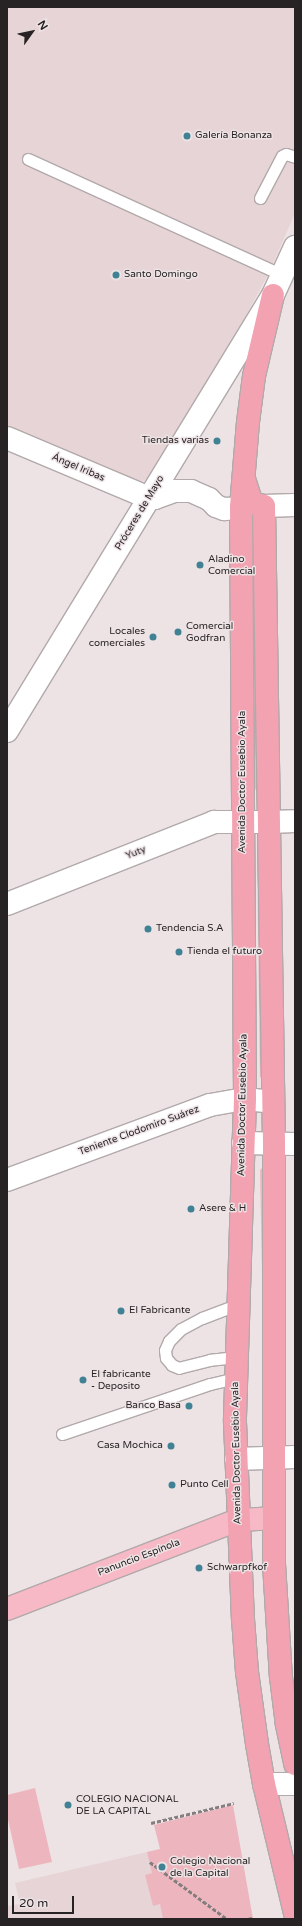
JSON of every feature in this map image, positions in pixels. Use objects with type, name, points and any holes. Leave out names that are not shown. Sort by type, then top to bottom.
[{"type":"highway","name":"Avenida Doctor Eusebio Ayala","points":[[272,295],[254,376],[241,508],[245,1099],[236,1368],[236,1459],[247,1672],[264,1784],[295,1913]]},
{"type":"highway","points":[[243,477],[252,503],[264,506],[270,822],[273,1102],[285,1144],[284,1458],[273,1518],[274,1564],[281,1676],[287,1725],[295,1764]]},
{"type":"main road","name":"Próceres de Mayo","points":[[7,731],[272,295],[295,247]]},
{"type":"main road","name":"Ángel Iribas","points":[[7,438],[149,498]]},
{"type":"main road","points":[[149,498],[155,498],[174,491],[191,491],[209,499],[216,506],[224,509],[241,508]]},
{"type":"main road","points":[[264,506],[295,505]]},
{"type":"main road","name":"Yuty","points":[[7,904],[214,822],[295,821]]},
{"type":"main road","name":"Teniente Clodomiro Suárez","points":[[7,1180],[217,1103],[245,1099],[273,1102]]},
{"type":"main road","points":[[244,1143],[285,1144]]},
{"type":"main road","points":[[236,1459],[284,1458]]},
{"type":"main road","name":"Panuncio Espínola","points":[[7,1609],[238,1520],[273,1518]]},
{"type":"main road","points":[[264,1784],[295,1784]]},
{"type":"lane","points":[[260,198],[282,156],[286,154],[295,157]]},
{"type":"lane","points":[[28,159],[282,275]]},
{"type":"lane","points":[[236,1368],[210,1360],[179,1368],[172,1365],[166,1358],[165,1350],[169,1341],[181,1329],[202,1318],[238,1304]]},
{"type":"lane","points":[[62,1434],[210,1384],[236,1368]]},
{"type":"path","points":[[151,1823],[234,1803]]},
{"type":"path","points":[[150,1862],[226,1919]]},
{"type":"path","points":[[248,1919],[252,1918]]},
{"type":"shaded area","points":[[7,7],[295,7],[295,213],[269,273],[214,374],[153,476],[143,481],[130,482],[7,426]]},
{"type":"shaded area","points":[[253,503],[257,791],[254,788],[250,504]]},
{"type":"shaded area","points":[[259,851],[263,1078],[260,1077],[257,852]]},
{"type":"shaded area","points":[[264,1168],[265,1433],[260,1170]]},
{"type":"shaded area","points":[[35,1788],[52,1862],[19,1869],[7,1815],[7,1795]]},
{"type":"shaded area","points":[[233,1805],[253,1919],[163,1919],[160,1904],[153,1906],[145,1875],[152,1873],[147,1852],[160,1849],[154,1825]]},
{"type":"shaded area","name":"Colegio Nacional de la Capital","points":[[237,1833],[253,1919],[7,1919],[7,1906],[20,1904],[15,1883],[147,1852]]},
{"type":"place","name":"Galería Bonanza","points":[[187,136]]},
{"type":"place","name":"Santo Domingo","points":[[116,275]]},
{"type":"place","name":"Tiendas varias","points":[[217,441]]},
{"type":"place","name":"Aladino Comercial","points":[[200,565]]},
{"type":"place","name":"Comercial Godfran","points":[[178,632]]},
{"type":"place","name":"Locales comerciales","points":[[153,637]]},
{"type":"place","name":"Tendencia S.A","points":[[148,929]]},
{"type":"place","name":"Tienda el futuro","points":[[179,952]]},
{"type":"place","name":"Asere & H","points":[[191,1209]]},
{"type":"place","name":"El Fabricante","points":[[121,1311]]},
{"type":"place","name":"El fabricante - Deposito","points":[[83,1380]]},
{"type":"place","name":"Banco Basa","points":[[189,1406]]},
{"type":"place","name":"Casa Mochica","points":[[171,1446]]},
{"type":"place","name":"Punto Cell","points":[[172,1485]]},
{"type":"place","name":"Schwarpfkof","points":[[199,1568]]},
{"type":"place","name":"COLEGIO NACIONAL DE LA CAPITAL","points":[[68,1805]]},
{"type":"place","name":"Colegio Nacional de la Capital","points":[[162,1867]]}]
